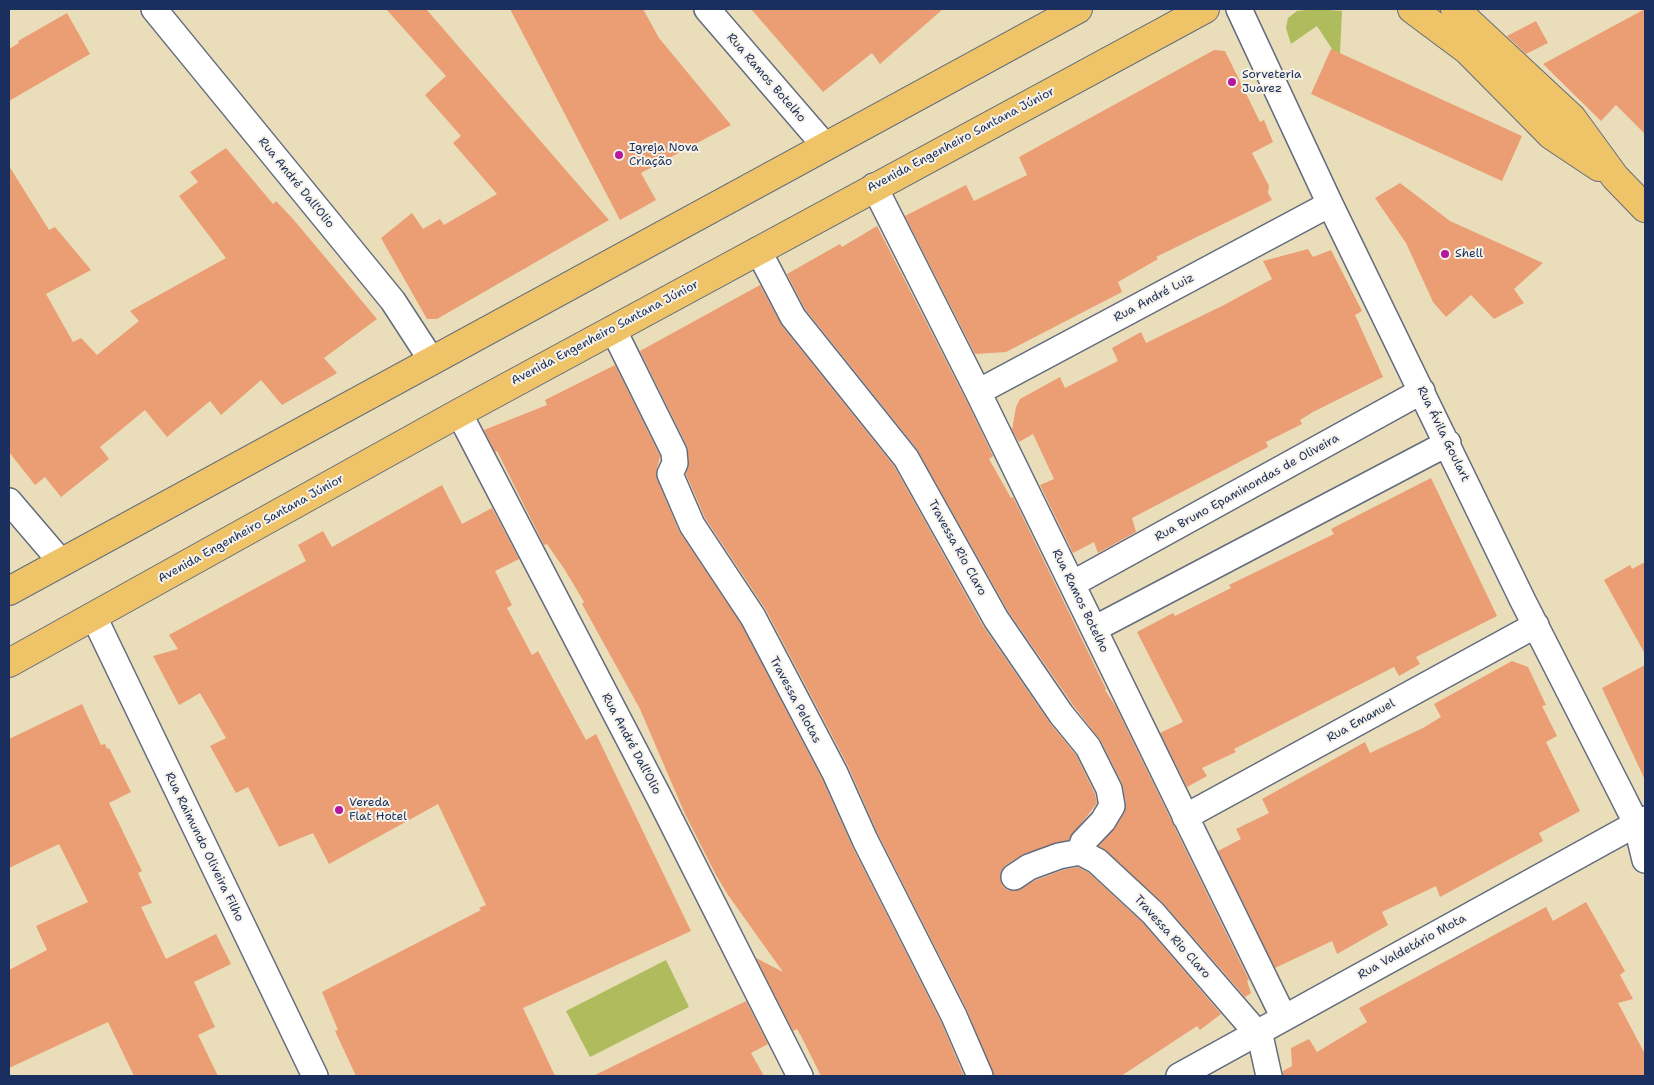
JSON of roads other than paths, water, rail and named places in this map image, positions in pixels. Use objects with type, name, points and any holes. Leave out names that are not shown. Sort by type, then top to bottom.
[{"type":"main road","points":[[9,591],[1078,9]]},
{"type":"main road","name":"Avenida Engenheiro Santana Júnior","points":[[9,663],[459,413],[874,186],[1205,9]]},
{"type":"main road","points":[[1400,9],[1447,18]]},
{"type":"main road","points":[[1412,9],[1447,18],[1467,50],[1551,135],[1615,177],[1645,208]]},
{"type":"street","name":"Rua André Dall'Olio","points":[[154,9],[393,301],[432,361]]},
{"type":"street","name":"Rua Ramos Botelho","points":[[707,9],[826,147]]},
{"type":"street","name":"Rua Ávila Goulart","points":[[1239,9],[1330,204],[1536,624],[1641,821],[1645,860]]},
{"type":"street","name":"Rua Ramos Botelho","points":[[874,186],[978,392],[1284,1018]]},
{"type":"street","name":"Rua André Luiz","points":[[978,392],[1330,204]]},
{"type":"street","name":"Travessa Rio Claro","points":[[758,250],[792,317],[906,458],[996,619],[1062,714],[1088,747],[1109,789],[1112,806],[1103,821],[1084,842],[1080,852],[1097,860],[1153,913],[1258,1032]]},
{"type":"street","name":"Travessa Pelotas","points":[[613,329],[674,452],[675,463],[670,474],[692,525],[753,617],[835,773],[865,840],[954,1016],[980,1076]]},
{"type":"street","name":"Rua Bruno Epaminondas de Oliveira","points":[[1072,584],[1422,391]]},
{"type":"street","name":"Rua André Dall'Olio","points":[[459,413],[660,799],[800,1076]]},
{"type":"street","points":[[1094,629],[1448,444]]},
{"type":"street","points":[[9,501],[62,563]]},
{"type":"street","name":"Rua Raimundo Oliveira Filho","points":[[94,617],[315,1076]]},
{"type":"street","name":"Rua Emanuel","points":[[1185,817],[1536,624]]},
{"type":"street","name":"Rua Valdetário Mota","points":[[1180,1076],[1641,821]]},
{"type":"street","points":[[1014,878],[1029,867],[1059,856],[1080,852]]},
{"type":"street","points":[[1258,1032],[1269,1076]]},
{"type":"place","name":"Sorveteria Juarez","points":[[1232,82]]},
{"type":"place","name":"Igreja Nova Criação","points":[[619,155]]},
{"type":"place","name":"Shell","points":[[1445,254]]},
{"type":"place","name":"Vereda Flat Hotel","points":[[339,810]]}]
